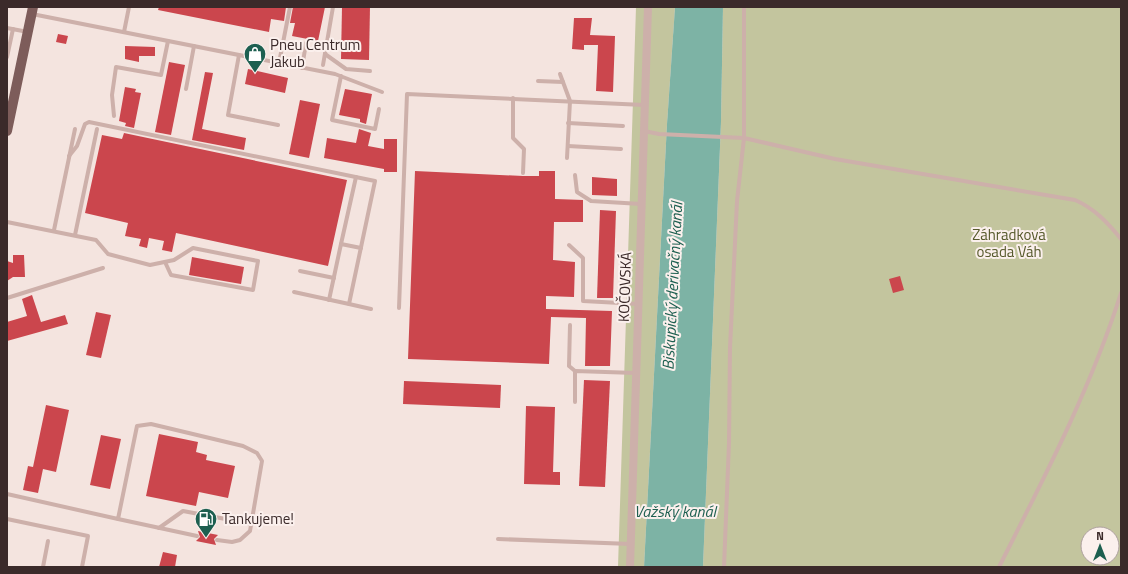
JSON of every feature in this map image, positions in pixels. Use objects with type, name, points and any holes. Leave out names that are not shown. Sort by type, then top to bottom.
[{"type":"main road","points":[[7,131],[32,11]]},
{"type":"street","name":"KOČOVSKÁ","points":[[630,567],[648,7]]},
{"type":"lane","points":[[124,32],[129,7]]},
{"type":"lane","points":[[279,63],[290,7]]},
{"type":"lane","points":[[323,64],[333,7]]},
{"type":"lane","points":[[724,567],[729,443],[730,340],[737,201],[744,138],[744,7]]},
{"type":"lane","points":[[32,11],[124,32],[341,76],[382,92]]},
{"type":"lane","points":[[7,28],[28,32]]},
{"type":"lane","points":[[7,57],[13,29]]},
{"type":"lane","points":[[114,116],[112,95],[116,67],[161,75],[168,41]]},
{"type":"lane","points":[[302,68],[306,43]]},
{"type":"lane","points":[[186,89],[194,46]]},
{"type":"lane","points":[[325,54],[346,69],[370,71]]},
{"type":"lane","points":[[239,55],[228,115],[278,125]]},
{"type":"lane","points":[[560,74],[570,101],[567,158]]},
{"type":"lane","points":[[341,76],[332,120],[375,129],[379,109]]},
{"type":"lane","points":[[538,81],[563,82]]},
{"type":"lane","points":[[399,308],[407,94],[645,105]]},
{"type":"lane","points":[[513,98],[513,138],[524,148],[523,173]]},
{"type":"lane","points":[[69,156],[77,146],[84,124],[89,122],[375,181],[349,304]]},
{"type":"lane","points":[[568,123],[623,126]]},
{"type":"lane","points":[[54,230],[75,129]]},
{"type":"lane","points":[[75,235],[97,129]]},
{"type":"lane","points":[[644,131],[659,134],[744,138],[835,159],[1074,200],[1093,210],[1110,224],[1121,240]]},
{"type":"lane","points":[[568,146],[620,148]]},
{"type":"lane","points":[[575,175],[577,192],[590,201],[642,204]]},
{"type":"lane","points":[[329,300],[356,177]]},
{"type":"lane","points":[[7,222],[54,230],[96,240],[108,254],[150,265],[174,260],[193,248],[258,261],[252,290],[171,274],[165,262]]},
{"type":"lane","points":[[341,244],[361,248]]},
{"type":"lane","points":[[568,245],[583,258],[583,301],[639,304]]},
{"type":"lane","points":[[7,298],[103,268]]},
{"type":"lane","points":[[300,271],[334,278]]},
{"type":"lane","points":[[294,292],[371,309]]},
{"type":"lane","points":[[999,567],[1032,502],[1080,398],[1114,316],[1121,293]]},
{"type":"lane","points":[[570,325],[569,366],[575,370],[637,373]]},
{"type":"lane","points":[[575,370],[575,402]]},
{"type":"lane","points":[[118,519],[138,426],[151,424],[243,446],[257,453],[262,461],[250,531],[240,540],[232,542],[217,540]]},
{"type":"lane","points":[[7,494],[197,536]]},
{"type":"lane","points":[[159,528],[183,511],[252,524]]},
{"type":"lane","points":[[7,519],[88,536],[82,567]]},
{"type":"lane","points":[[498,539],[631,544]]},
{"type":"lane","points":[[43,567],[48,541]]},
{"type":"green space","points":[[636,7],[675,7],[667,124],[644,567],[618,567]]},
{"type":"green space","name":"Záhradková osada Váh","points":[[723,7],[1121,7],[1121,567],[703,567],[721,122]]},
{"type":"water","name":"Važský kanál","points":[[675,7],[723,7],[721,122],[703,567],[644,567],[667,124]]},
{"type":"building","points":[[159,7],[286,7],[284,21],[271,19],[269,32],[158,10]]},
{"type":"building","points":[[293,7],[325,7],[318,41],[292,36],[295,23],[290,23]]},
{"type":"building","points":[[342,7],[370,7],[369,60],[341,59]]},
{"type":"building","points":[[574,18],[592,18],[590,35],[615,36],[613,92],[596,91],[598,45],[584,45],[584,50],[572,49]]},
{"type":"building","points":[[58,34],[68,36],[66,44],[56,42]]},
{"type":"building","points":[[125,46],[155,47],[155,56],[139,56],[139,62],[125,59]]},
{"type":"building","points":[[169,62],[185,65],[171,135],[155,132]]},
{"type":"building","points":[[248,69],[288,78],[285,93],[245,84]]},
{"type":"building","points":[[205,72],[213,73],[202,129],[246,138],[244,150],[192,140]]},
{"type":"building","points":[[125,87],[136,89],[135,92],[141,93],[134,128],[125,126],[126,123],[119,121]]},
{"type":"building","points":[[345,89],[372,94],[366,124],[360,122],[360,119],[339,115]]},
{"type":"building","points":[[300,100],[320,104],[309,158],[289,154]]},
{"type":"building","points":[[359,129],[371,133],[368,146],[384,149],[384,139],[397,139],[397,172],[384,172],[384,169],[324,158],[327,138],[356,143]]},
{"type":"building","points":[[124,133],[347,180],[328,266],[176,233],[172,252],[162,250],[164,241],[149,238],[147,248],[139,246],[141,239],[125,236],[128,223],[85,213],[102,135],[122,139]]},
{"type":"building","points":[[415,171],[539,176],[539,171],[555,171],[555,199],[583,200],[583,222],[554,222],[553,260],[575,262],[574,297],[546,296],[546,309],[612,311],[610,366],[585,366],[586,318],[551,317],[549,364],[408,359]]},
{"type":"building","points":[[592,177],[617,179],[617,196],[592,195]]},
{"type":"building","points":[[600,210],[616,211],[613,298],[597,298]]},
{"type":"building","points":[[13,255],[24,255],[25,277],[13,277],[7,281],[7,261],[13,263]]},
{"type":"building","points":[[192,257],[244,267],[241,284],[189,275]]},
{"type":"building","points":[[900,276],[904,290],[893,293],[889,279]]},
{"type":"building","points":[[32,295],[41,322],[65,315],[68,324],[7,341],[7,322],[27,316],[22,299]]},
{"type":"building","points":[[96,312],[111,315],[101,358],[86,355]]},
{"type":"building","points":[[584,380],[610,381],[605,487],[579,486]]},
{"type":"building","points":[[404,381],[501,385],[500,408],[403,404]]},
{"type":"building","points":[[46,405],[69,410],[56,472],[43,469],[38,493],[23,490],[28,466],[33,467]]},
{"type":"building","points":[[526,406],[555,407],[553,472],[560,472],[560,485],[524,484]]},
{"type":"building","points":[[159,434],[198,442],[196,452],[207,455],[206,460],[235,466],[228,498],[199,492],[196,506],[146,496]]},
{"type":"building","points":[[101,435],[121,439],[110,489],[90,485]]},
{"type":"building","points":[[198,531],[218,535],[214,539],[216,545],[196,541],[200,537]]},
{"type":"building","points":[[163,552],[177,555],[175,567],[159,567]]},
{"type":"place","name":"Pneu Centrum Jakub","points":[[255,74]]},
{"type":"place","name":"Tankujeme!","points":[[206,538]]},
{"type":"water label","name":"Biskupický derivačný kanál","points":[[672,286]]}]
